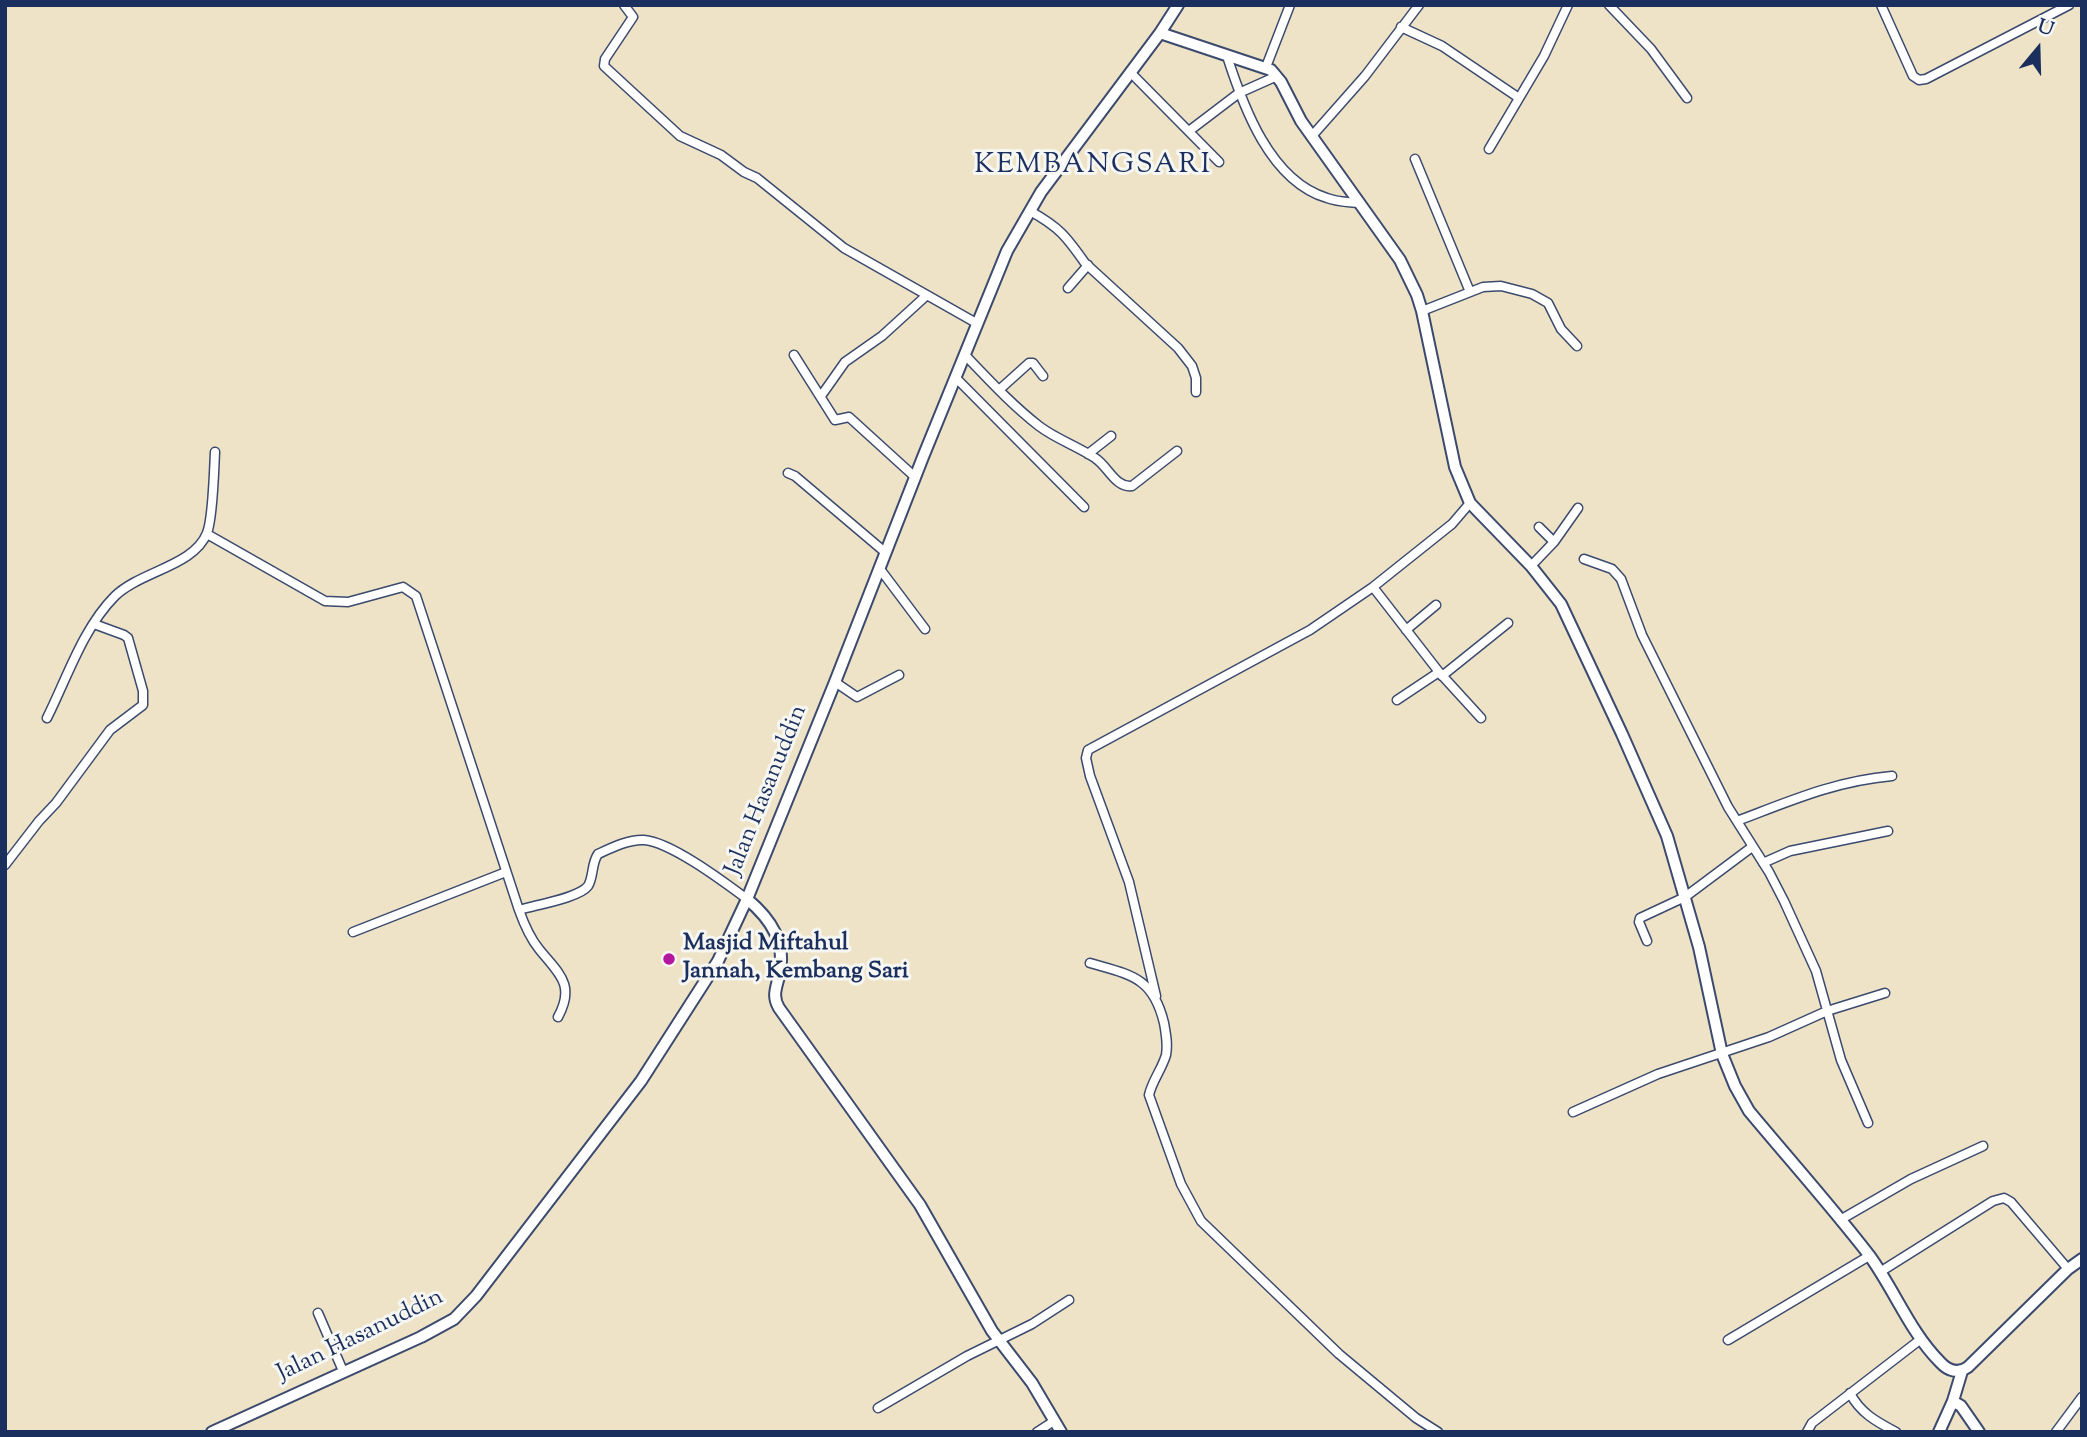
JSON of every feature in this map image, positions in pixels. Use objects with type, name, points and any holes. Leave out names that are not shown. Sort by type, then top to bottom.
[{"type":"street","points":[[624,5],[633,17],[603,64],[680,136],[727,158],[744,172],[757,178],[844,248],[978,324]]},
{"type":"street","name":"Jalan Hasanuddin","points":[[212,1432],[441,1327],[466,1308],[648,1071],[708,979],[747,899],[1007,251],[1041,192],[1178,5]]},
{"type":"street","points":[[1266,66],[1290,5]]},
{"type":"street","points":[[1312,136],[1365,76],[1419,5]]},
{"type":"street","points":[[1489,149],[1544,56],[1568,5]]},
{"type":"street","points":[[1609,5],[1651,49],[1687,98]]},
{"type":"street","points":[[1881,5],[1913,76],[1919,80],[1926,79],[2069,5]]},
{"type":"street","points":[[1401,27],[1442,46],[1519,98]]},
{"type":"street","points":[[1160,33],[1266,66],[1278,76],[1312,136],[1399,260],[1422,311],[1455,467],[1470,503],[1531,566],[1567,614],[1667,836],[1699,947],[1722,1051],[1735,1086],[1749,1111],[1881,1272],[1922,1339],[1947,1368],[1962,1371]]},
{"type":"street","points":[[1227,56],[1239,93],[1258,134],[1281,166],[1301,186],[1326,198],[1359,203]]},
{"type":"street","points":[[1131,72],[1219,162]]},
{"type":"street","points":[[1189,131],[1239,93],[1278,76]]},
{"type":"street","points":[[1415,159],[1470,292]]},
{"type":"street","points":[[1030,211],[1059,229],[1088,265],[1178,348],[1192,366],[1196,377],[1196,392]]},
{"type":"street","points":[[1068,288],[1088,265]]},
{"type":"street","points":[[1422,311],[1494,285],[1532,294],[1548,303],[1561,329],[1577,346]]},
{"type":"street","points":[[821,396],[845,362],[882,336],[927,295]]},
{"type":"street","points":[[794,355],[835,420],[849,417],[915,477]]},
{"type":"street","points":[[965,355],[1040,426],[1101,462],[1118,482],[1125,486],[1132,485],[1177,451]]},
{"type":"street","points":[[999,390],[1029,363],[1033,363],[1044,376]]},
{"type":"street","points":[[956,378],[1084,507]]},
{"type":"street","points":[[1088,454],[1111,436]]},
{"type":"street","points":[[47,718],[94,624],[117,594],[134,582],[192,554],[207,534],[215,452]]},
{"type":"street","points":[[788,473],[795,476],[886,553]]},
{"type":"street","points":[[1438,1432],[1416,1418],[1339,1354],[1210,1231],[1193,1210],[1149,1095],[1162,1068],[1167,1051],[1167,1037],[1129,881],[1090,776],[1086,758],[1088,750],[1310,631],[1373,587],[1452,524],[1470,503]]},
{"type":"street","points":[[1531,566],[1554,542],[1578,508]]},
{"type":"street","points":[[1539,527],[1554,542]]},
{"type":"street","points":[[207,534],[325,601],[348,602],[403,587],[412,592],[419,603],[519,910],[533,941],[562,977],[565,994],[558,1017]]},
{"type":"street","points":[[1584,559],[1612,569],[1621,579],[1642,635],[1737,821],[1784,901],[1816,971],[1841,1060],[1868,1123]]},
{"type":"street","points":[[880,569],[925,629]]},
{"type":"street","points":[[1373,587],[1441,674],[1480,718]]},
{"type":"street","points":[[1406,629],[1436,605]]},
{"type":"street","points":[[1397,700],[1441,674],[1508,623]]},
{"type":"street","points":[[5,865],[56,803],[110,730],[143,705],[143,691],[128,638],[94,624]]},
{"type":"street","points":[[834,686],[857,697],[899,675]]},
{"type":"street","points":[[1737,821],[1823,789],[1858,779],[1892,776]]},
{"type":"street","points":[[1763,863],[1802,848],[1888,831]]},
{"type":"street","points":[[519,910],[584,890],[591,880],[598,854],[643,840],[659,844],[701,866],[747,899],[769,920],[778,939],[781,960],[775,1001],[920,1205],[999,1340],[1032,1383],[1061,1432]]},
{"type":"street","points":[[1647,941],[1639,922],[1640,918],[1685,897],[1752,847]]},
{"type":"street","points":[[353,932],[506,872]]},
{"type":"street","points":[[1090,963],[1128,974],[1142,982],[1156,996]]},
{"type":"street","points":[[1573,1112],[1658,1074],[1769,1037],[1827,1011],[1885,993]]},
{"type":"street","points":[[1840,1220],[1911,1179],[1983,1146]]},
{"type":"street","points":[[1881,1272],[1993,1201],[2004,1198],[2011,1202],[2068,1269]]},
{"type":"street","points":[[1728,1340],[1869,1256]]},
{"type":"street","points":[[1938,1432],[1953,1401],[1962,1371],[2068,1269],[2082,1259]]},
{"type":"street","points":[[878,1408],[967,1356],[1032,1324],[1069,1300]]},
{"type":"street","points":[[318,1313],[343,1371]]},
{"type":"street","points":[[1807,1432],[1812,1423],[1922,1339]]},
{"type":"street","points":[[1850,1393],[1857,1407],[1896,1432]]},
{"type":"street","points":[[2056,1432],[2082,1396]]},
{"type":"street","points":[[1953,1401],[1961,1406],[1979,1432]]},
{"type":"street","points":[[1037,1432],[1055,1422]]},
{"type":"place","name":"Masjid Miftahul Jannah, Kembang Sari","points":[[669,959]]},
{"type":"district","name":"KEMBANGSARI","points":[[1093,167]]}]
